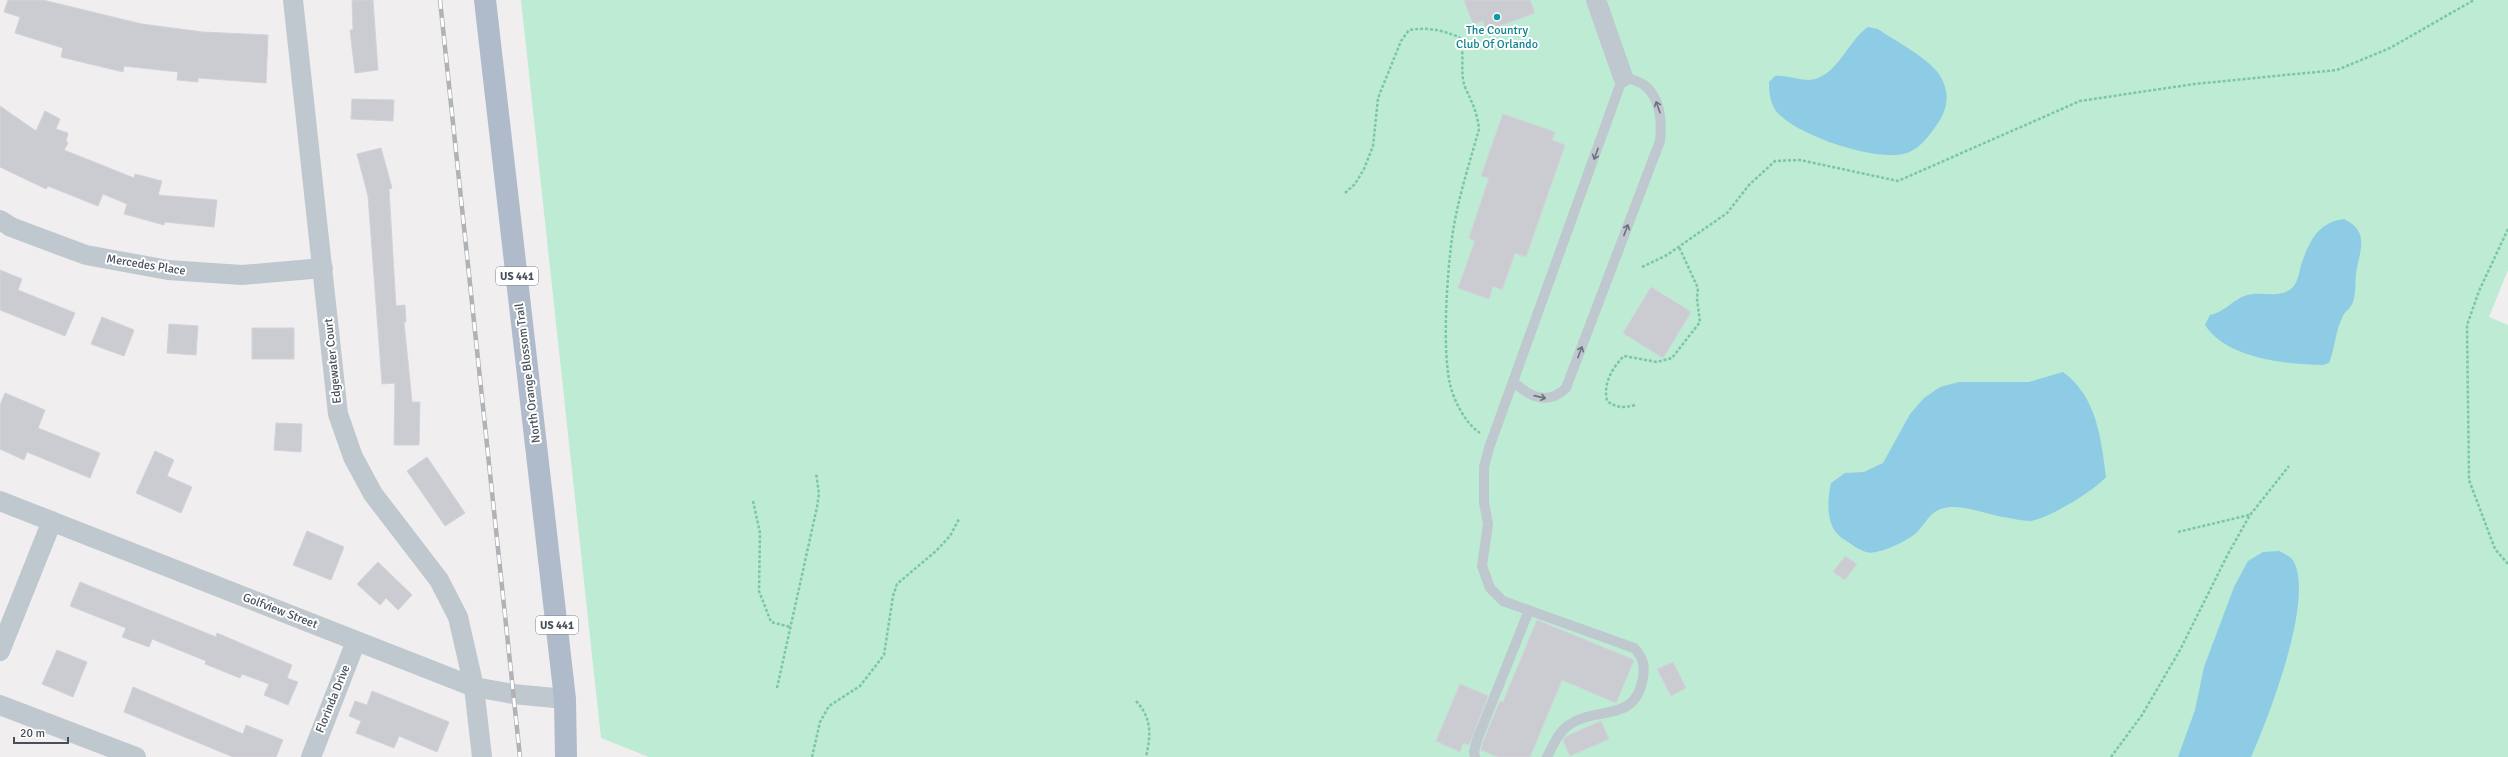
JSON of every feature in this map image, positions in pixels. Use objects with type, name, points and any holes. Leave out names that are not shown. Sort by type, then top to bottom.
[{"type":"main road","name":"North Orange Blossom Trail","points":[[485,0],[565,698],[566,757]]},
{"type":"main road","name":"North Orange Blossom Trail","points":[[565,698],[580,757]]},
{"type":"street","name":"Edgewater Court","points":[[293,0],[338,414],[353,457],[373,494],[439,580],[458,617],[474,687],[482,757]]},
{"type":"street","points":[[1596,0],[1623,77]]},
{"type":"street","name":"Mercedes Place","points":[[0,220],[11,227],[86,255],[168,270],[242,275],[323,268]]},
{"type":"street","name":"Golfview Street","points":[[0,501],[474,687],[513,694],[565,698]]},
{"type":"street","points":[[0,651],[52,521]]},
{"type":"street","name":"Florinda Drive","points":[[311,757],[356,641]]},
{"type":"street","points":[[0,705],[136,757]]},
{"type":"lane","points":[[1514,382],[1521,390],[1540,399],[1559,396],[1566,388],[1660,141],[1662,124],[1654,97],[1644,84],[1623,77],[1514,382],[1491,441],[1484,467],[1484,502],[1488,524],[1482,566],[1490,588],[1503,601],[1634,648],[1642,655],[1644,663],[1642,683],[1629,706],[1620,710],[1587,716],[1570,724],[1560,734],[1547,757]]},
{"type":"lane","points":[[1475,757],[1474,752],[1477,740],[1529,610]]},
{"type":"path","points":[[1642,267],[1679,247],[1727,213],[1749,185],[1775,161],[1800,160],[1898,182],[2080,101],[2194,84],[2337,70],[2390,48],[2474,0]]},
{"type":"path","points":[[1345,193],[1356,184],[1373,146],[1378,98],[1400,41],[1409,30],[1421,28],[1440,29],[1458,37],[1463,47],[1465,86],[1478,114],[1479,129],[1452,239],[1446,335],[1450,384],[1462,411],[1474,429],[1491,441]]},
{"type":"path","points":[[2508,229],[2479,291],[2467,325],[2469,480],[2495,549],[2508,564]]},
{"type":"path","points":[[1635,405],[1625,408],[1615,406],[1607,401],[1604,392],[1614,366],[1624,356],[1657,362],[1672,358],[1700,322],[1697,299],[1698,288],[1679,247]]},
{"type":"path","points":[[2111,757],[2142,716],[2180,650],[2228,554],[2250,515],[2290,466]]},
{"type":"path","points":[[777,688],[817,507],[819,494],[816,472]]},
{"type":"path","points":[[753,501],[760,533],[759,591],[771,622],[790,627]]},
{"type":"path","points":[[2178,532],[2250,515]]},
{"type":"path","points":[[812,757],[820,722],[829,706],[860,686],[884,655],[892,596],[897,584],[936,552],[950,536],[959,518]]},
{"type":"path","points":[[1136,700],[1149,721],[1150,738],[1146,757]]},
{"type":"green space","name":"The Country Club Of Orlando","points":[[521,0],[2508,0],[2508,270],[2489,317],[2508,325],[2508,757],[649,757],[601,738]]},
{"type":"water","points":[[1868,27],[1878,29],[1927,61],[1939,74],[1945,85],[1947,97],[1945,109],[1940,120],[1920,145],[1903,154],[1873,154],[1835,144],[1817,137],[1786,120],[1776,111],[1771,101],[1769,82],[1775,76],[1809,80],[1819,78],[1835,66],[1854,40]]},
{"type":"water","points":[[2344,219],[2358,230],[2361,250],[2356,274],[2353,302],[2340,322],[2329,363],[2323,365],[2292,363],[2258,357],[2242,352],[2228,345],[2215,336],[2205,325],[2210,315],[2220,311],[2237,299],[2253,294],[2282,293],[2292,288],[2297,279],[2308,246],[2317,233],[2328,224]]},
{"type":"water","points":[[2063,372],[2083,393],[2090,406],[2099,433],[2106,477],[2092,490],[2059,510],[2030,521],[2003,517],[1963,508],[1944,508],[1934,512],[1918,531],[1908,539],[1877,552],[1871,553],[1863,551],[1838,535],[1831,522],[1829,514],[1828,506],[1831,483],[1845,473],[1864,472],[1883,463],[1910,414],[1924,398],[1940,387],[1959,382],[2029,382]]},
{"type":"water","points":[[2279,551],[2292,559],[2298,576],[2299,599],[2295,627],[2278,686],[2269,714],[2252,755],[2251,757],[2178,757],[2195,710],[2204,667],[2234,587],[2248,561],[2263,552]]},
{"type":"building","points":[[8,0],[43,0],[142,24],[203,32],[268,35],[266,83],[198,78],[198,82],[177,80],[178,72],[124,66],[123,72],[61,57],[63,48],[15,33],[20,17],[4,12]]},
{"type":"building","points":[[352,0],[373,0],[378,70],[355,73],[350,30],[353,30]]},
{"type":"building","name":"The Country Club Of Orlando","points":[[1464,0],[1530,0],[1535,13],[1486,31],[1483,21],[1473,24]]},
{"type":"building","points":[[352,99],[394,100],[393,121],[351,119]]},
{"type":"building","points":[[0,106],[36,131],[45,111],[60,119],[56,129],[68,133],[66,141],[68,143],[64,150],[134,178],[135,174],[162,181],[158,195],[217,200],[214,227],[165,222],[164,225],[124,214],[127,204],[103,194],[98,206],[48,186],[46,189],[0,167]]},
{"type":"building","points":[[1503,114],[1555,132],[1552,140],[1565,145],[1526,257],[1515,253],[1502,290],[1493,286],[1489,299],[1458,288],[1475,241],[1469,238],[1489,178],[1481,176]]},
{"type":"building","points":[[381,148],[392,188],[389,189],[396,306],[405,305],[406,322],[404,322],[412,402],[420,402],[419,445],[394,445],[395,383],[382,384],[368,196],[357,154]]},
{"type":"building","points":[[0,270],[22,279],[18,290],[75,313],[65,336],[0,310]]},
{"type":"building","points":[[1651,287],[1691,312],[1663,358],[1623,333]]},
{"type":"building","points":[[102,317],[134,330],[124,356],[91,344]]},
{"type":"building","points":[[169,324],[198,326],[196,355],[167,353]]},
{"type":"building","points":[[252,328],[294,328],[294,359],[252,359]]},
{"type":"building","points":[[5,393],[45,410],[38,428],[100,453],[90,478],[27,452],[24,460],[0,449],[0,405]]},
{"type":"building","points":[[276,423],[302,424],[301,452],[274,450]]},
{"type":"building","points":[[155,451],[174,460],[167,476],[192,487],[181,513],[136,493]]},
{"type":"building","points":[[427,457],[465,513],[445,526],[407,471]]},
{"type":"building","points":[[307,531],[344,547],[331,580],[293,565]]},
{"type":"building","points":[[1845,556],[1857,564],[1845,580],[1833,572]]},
{"type":"building","points":[[378,562],[412,595],[398,610],[386,598],[380,605],[357,584]]},
{"type":"building","points":[[80,582],[216,637],[217,633],[292,665],[287,678],[298,682],[288,705],[264,695],[269,684],[242,674],[240,678],[205,664],[206,661],[152,639],[149,647],[122,637],[126,628],[70,606]]},
{"type":"building","points":[[1537,620],[1634,660],[1616,703],[1562,680],[1530,757],[1498,757],[1481,750],[1483,742],[1500,701],[1503,702]]},
{"type":"building","points":[[57,650],[87,662],[73,697],[42,684]]},
{"type":"building","points":[[1673,662],[1686,688],[1671,696],[1657,669]]},
{"type":"building","points":[[1460,684],[1488,696],[1469,745],[1463,743],[1460,752],[1436,741]]},
{"type":"building","points":[[133,687],[243,734],[246,725],[283,740],[276,757],[233,757],[124,712]]},
{"type":"building","points":[[372,691],[449,722],[437,752],[399,736],[394,748],[356,733],[361,721],[349,716],[355,701],[367,705]]},
{"type":"building","points":[[1601,721],[1609,739],[1570,756],[1563,740],[1567,736]]},
{"type":"railway","points":[[440,0],[520,757]]},
{"type":"place","name":"The Country Club Of Orlando","points":[[1497,17]]}]
